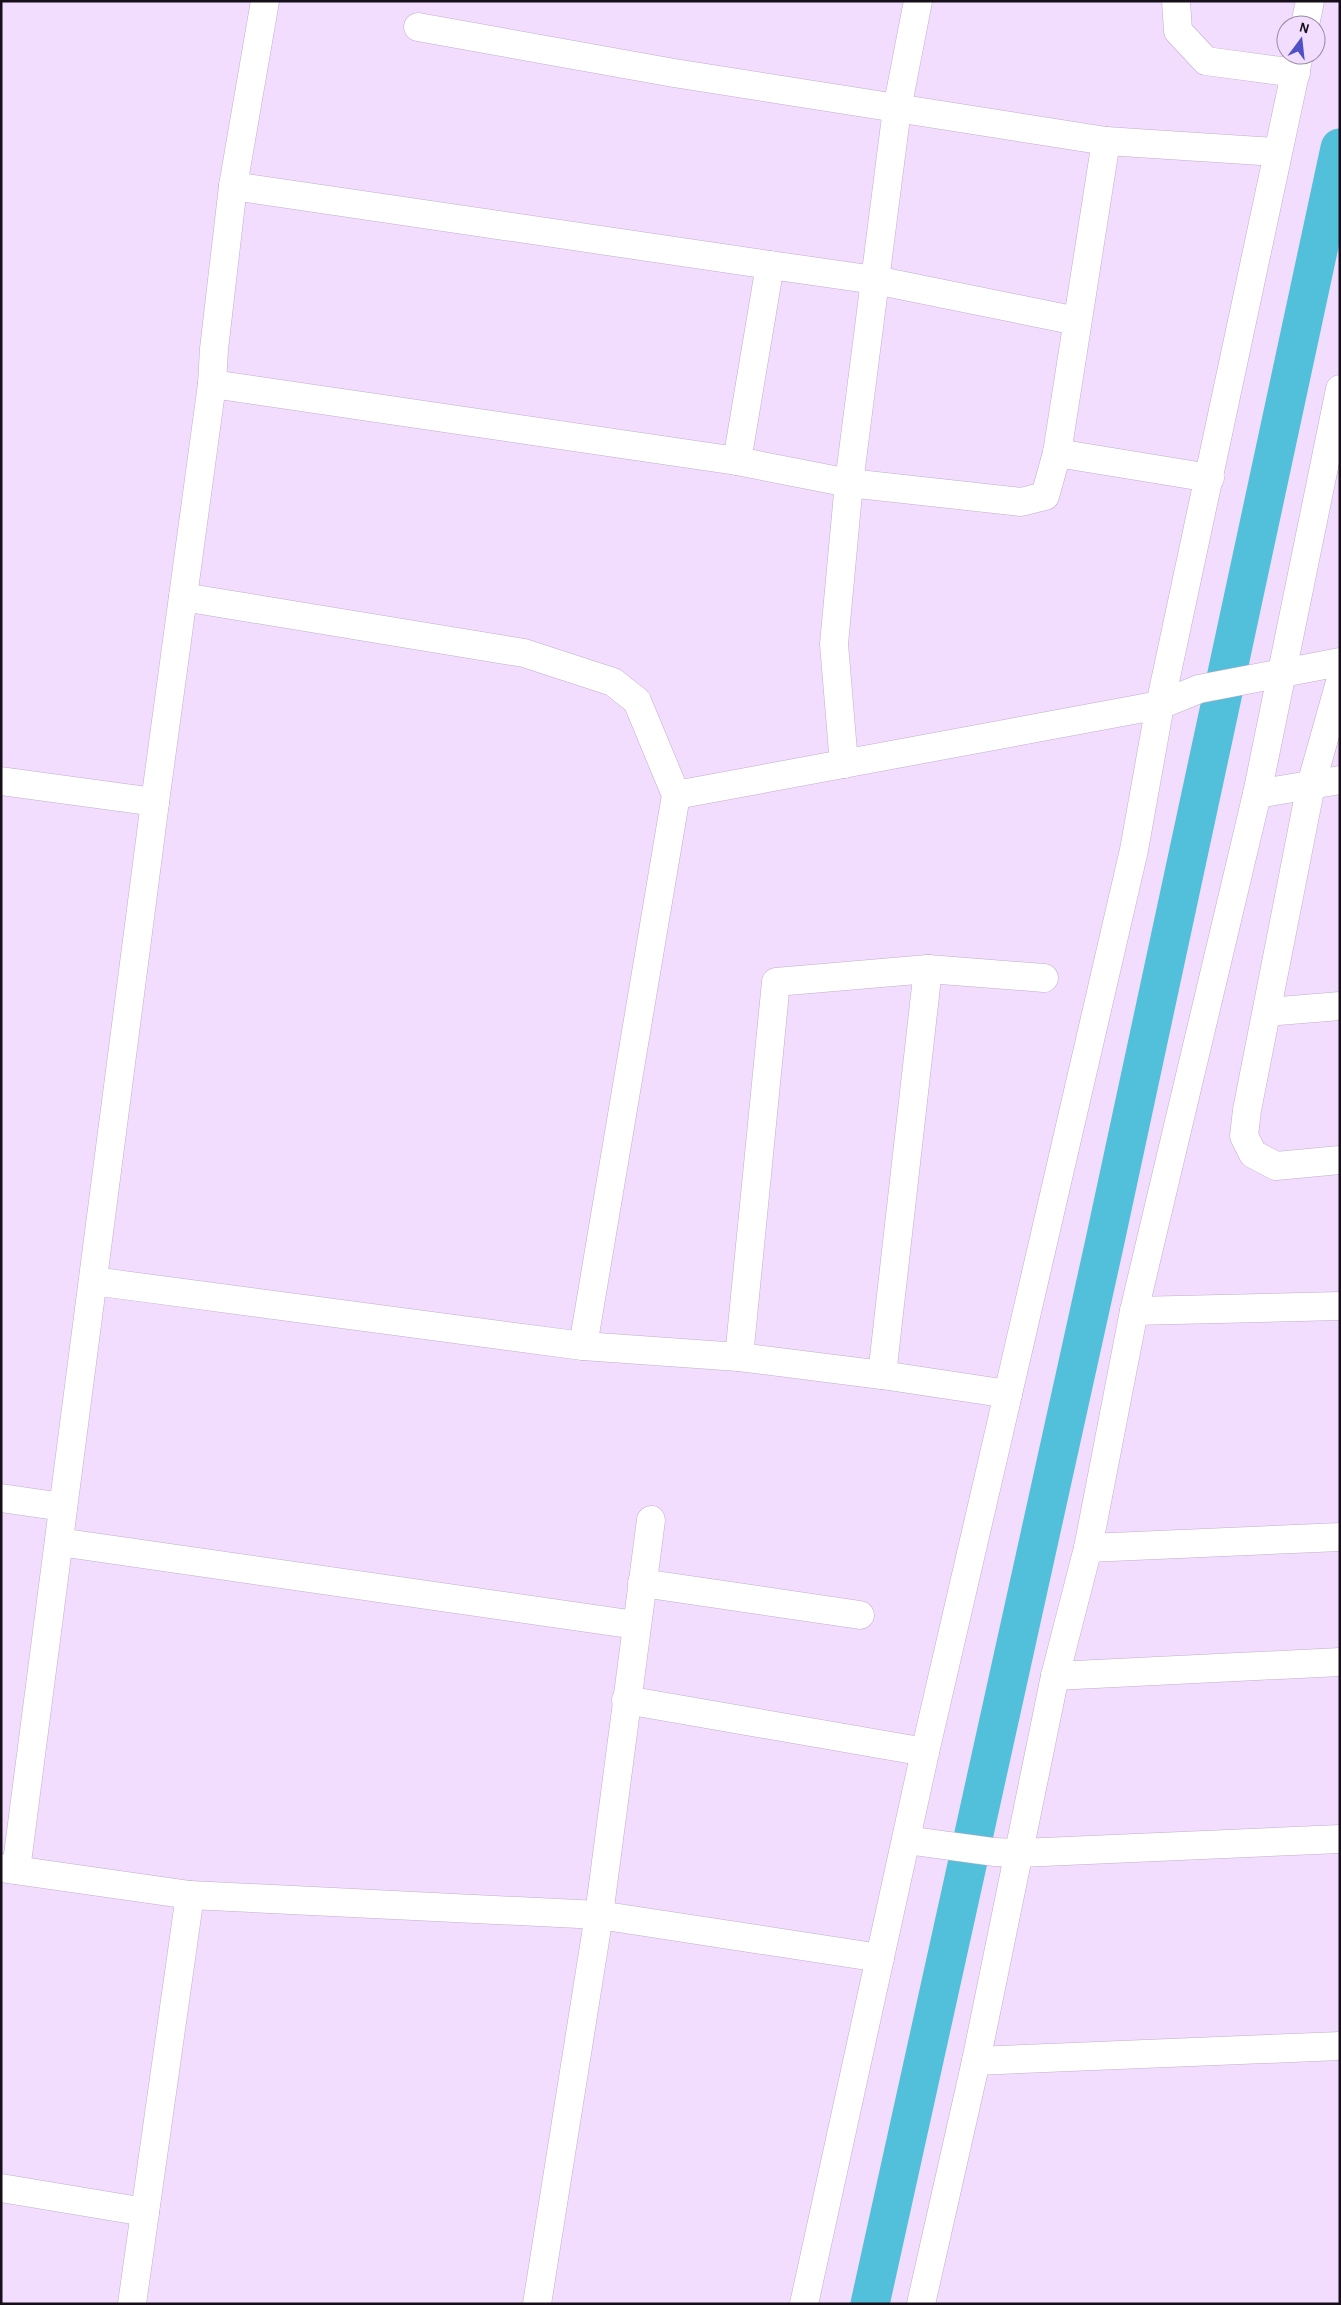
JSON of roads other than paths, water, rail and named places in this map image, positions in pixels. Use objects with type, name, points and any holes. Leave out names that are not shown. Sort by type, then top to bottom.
[{"type":"street","points":[[265,1],[233,186],[214,349],[212,384],[155,802],[59,1542],[9,1869],[190,1895],[599,1915],[880,1958]]},
{"type":"street","points":[[844,764],[834,644],[849,482],[897,109],[918,1]]},
{"type":"street","points":[[1176,1],[1178,31],[1206,61],[1276,63]]},
{"type":"street","points":[[1307,15],[1310,1]]},
{"type":"street","points":[[418,27],[674,73],[1106,141],[1277,152]]},
{"type":"street","points":[[804,2304],[925,1752],[1134,850],[1160,705],[1297,65]]},
{"type":"street","points":[[212,384],[737,461],[849,482],[1021,502],[1045,496],[1056,453],[1106,141]]},
{"type":"street","points":[[233,186],[875,280],[1077,321]]},
{"type":"street","points":[[737,461],[770,265]]},
{"type":"street","points":[[921,2304],[976,2061],[1007,1853],[1088,1548],[1134,1311],[1257,794],[1274,673],[1340,389]]},
{"type":"street","points":[[1056,453],[1210,478]]},
{"type":"street","points":[[183,597],[524,653],[613,682],[637,701],[676,795],[583,1346]]},
{"type":"street","points":[[676,795],[1160,705],[1199,689],[1274,673],[1340,662]]},
{"type":"street","points":[[1340,682],[1311,785],[1247,1110],[1244,1136],[1253,1154],[1276,1166],[1340,1160]]},
{"type":"street","points":[[1257,794],[1340,780]]},
{"type":"street","points":[[1,781],[155,802]]},
{"type":"street","points":[[882,1375],[928,969]]},
{"type":"street","points":[[739,1357],[776,982],[928,969],[1044,978]]},
{"type":"street","points":[[1267,1012],[1340,1006]]},
{"type":"street","points":[[93,1281],[583,1346],[739,1357],[882,1375],[1008,1394]]},
{"type":"street","points":[[1134,1311],[1340,1306]]},
{"type":"street","points":[[1,1498],[63,1507]]},
{"type":"street","points":[[537,2304],[599,1915],[651,1520]]},
{"type":"street","points":[[1088,1548],[1340,1537]]},
{"type":"street","points":[[59,1542],[636,1625]]},
{"type":"street","points":[[642,1583],[860,1615]]},
{"type":"street","points":[[1055,1676],[1340,1662]]},
{"type":"street","points":[[626,1700],[925,1752]]},
{"type":"street","points":[[906,1840],[1007,1853],[1340,1839]]},
{"type":"street","points":[[132,2304],[190,1895]]},
{"type":"street","points":[[976,2061],[1340,2046]]},
{"type":"street","points":[[1,2188],[145,2212]]},
{"type":"waterway","points":[[870,2304],[1105,1241],[1340,148]]}]
